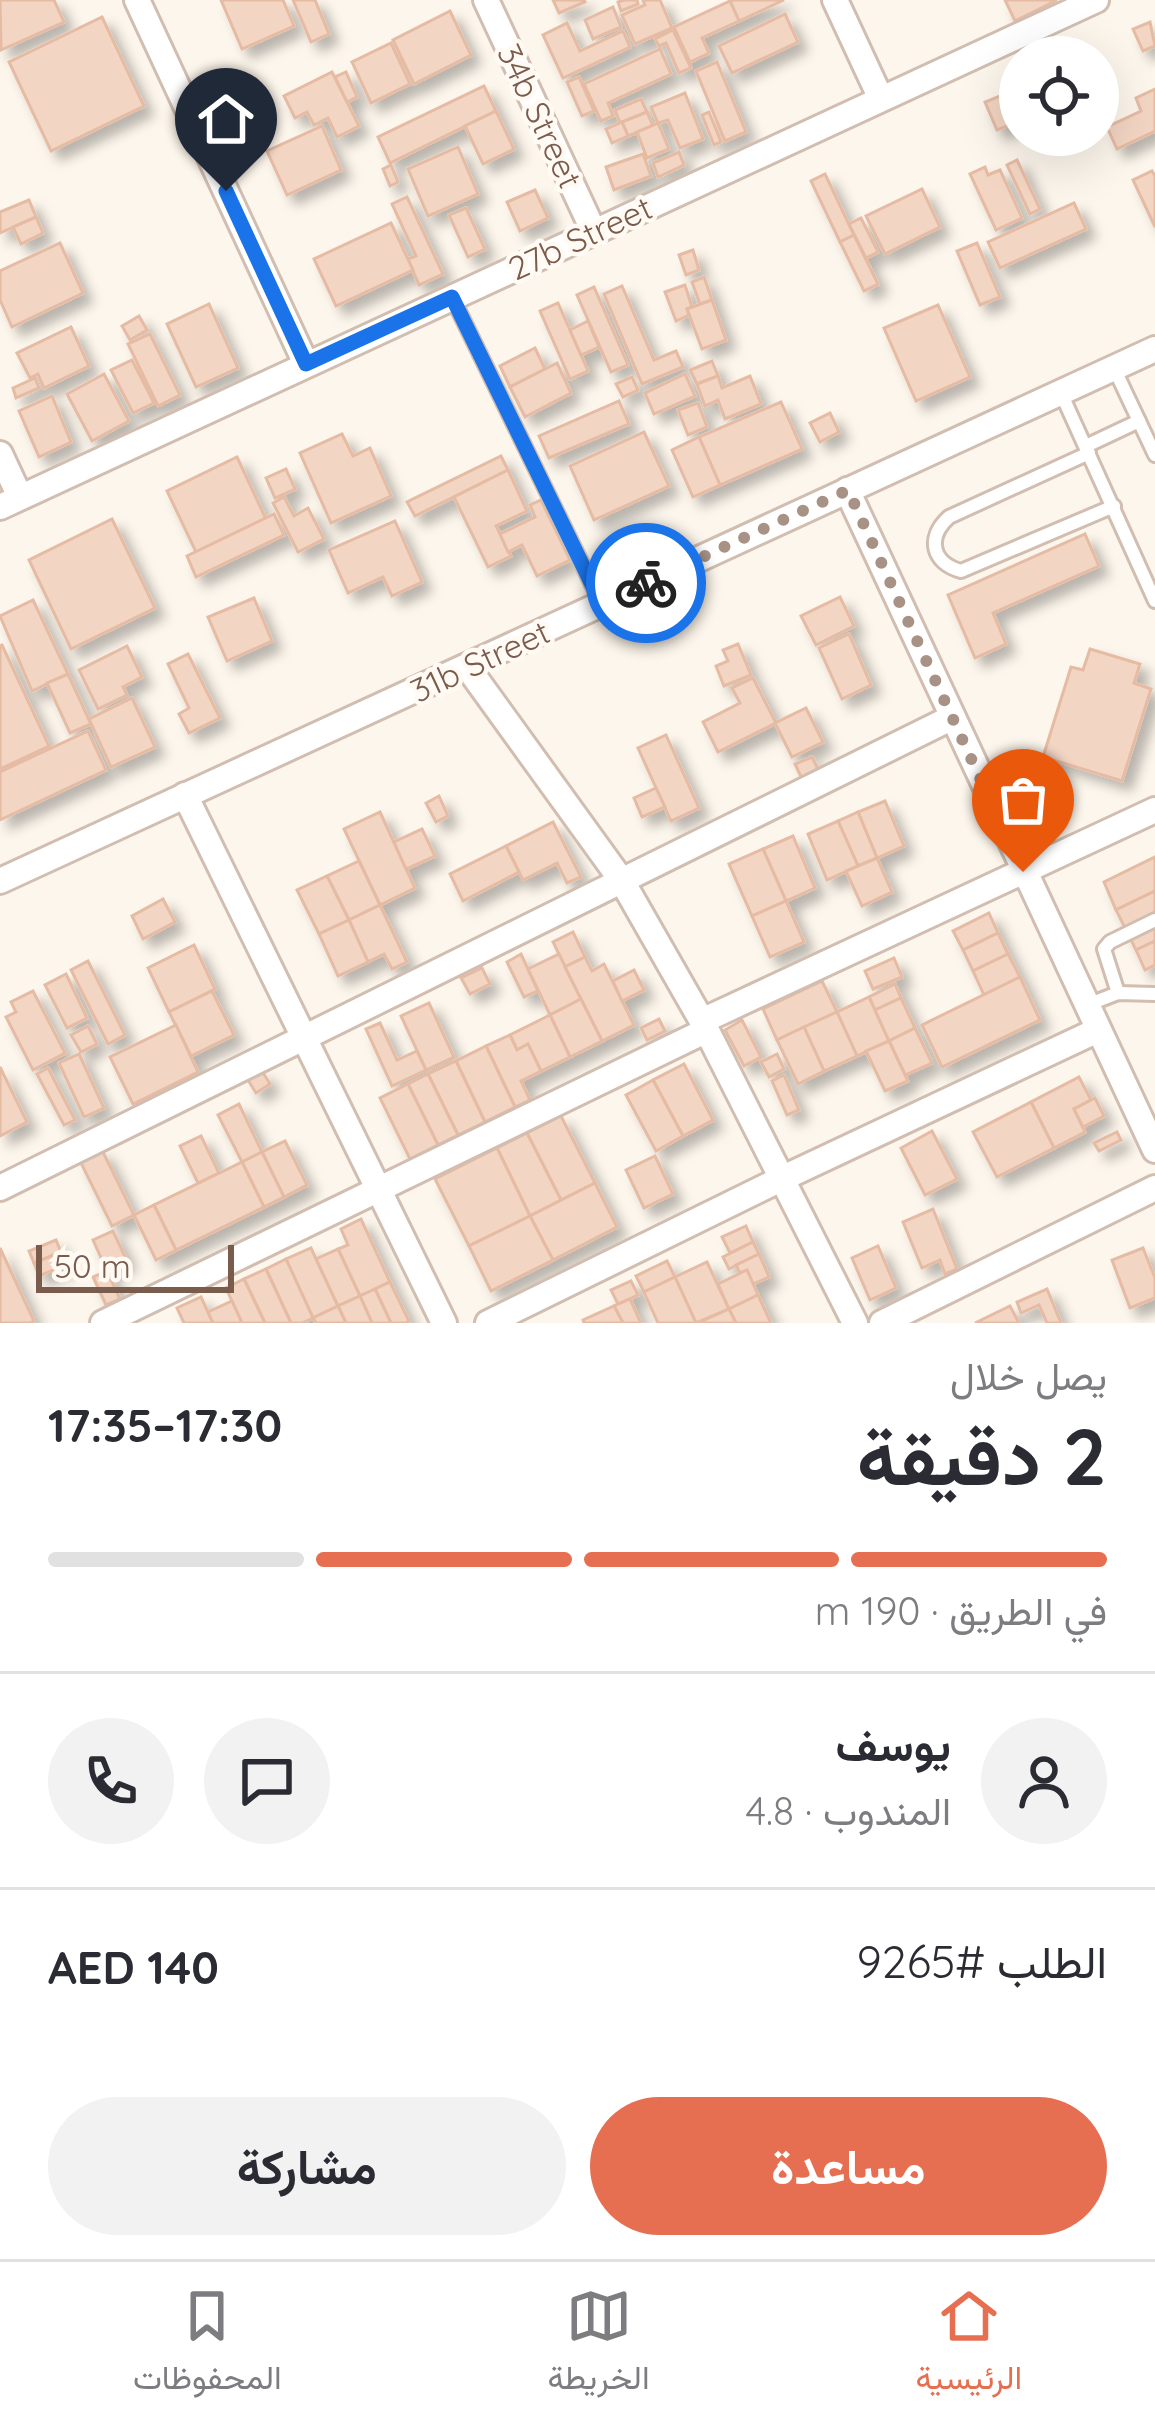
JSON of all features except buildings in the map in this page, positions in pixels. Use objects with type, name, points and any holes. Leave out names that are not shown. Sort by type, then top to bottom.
[{"type":"street","points":[[137,0],[306,364]]},
{"type":"street","name":"34b Street","points":[[486,0],[594,232]]},
{"type":"street","points":[[835,0],[881,99]]},
{"type":"street","name":"27b Street","points":[[10,502],[1096,0]]},
{"type":"street","name":"31b Street","points":[[0,881],[1155,349]]},
{"type":"street","points":[[0,454],[10,502]]},
{"type":"street","points":[[848,490],[1155,1150]]},
{"type":"street","points":[[468,668],[622,881],[703,1026],[855,1323]]},
{"type":"street","points":[[0,1188],[951,718]]},
{"type":"street","points":[[185,794],[444,1323]]},
{"type":"street","points":[[103,1323],[703,1026],[1155,810]]},
{"type":"street","points":[[488,1323],[1098,1030]]},
{"type":"street","points":[[882,1323],[1155,1188]]},
{"type":"lane","points":[[452,297],[601,603]]},
{"type":"lane","points":[[1114,368],[1155,455]]},
{"type":"lane","points":[[1060,392],[1155,601]]},
{"type":"lane","points":[[1114,506],[962,571],[947,567],[933,542],[938,527],[949,518],[1139,421]]},
{"type":"lane","points":[[1118,993],[1104,950],[1110,942],[1155,920]]},
{"type":"lane","points":[[1086,1005],[1118,993],[1155,994]]},
{"type":"way so far","points":[[646,583],[848,490],[1023,872]]},
{"type":"route","points":[[226,191],[306,364],[452,297],[601,603],[646,583]]}]
